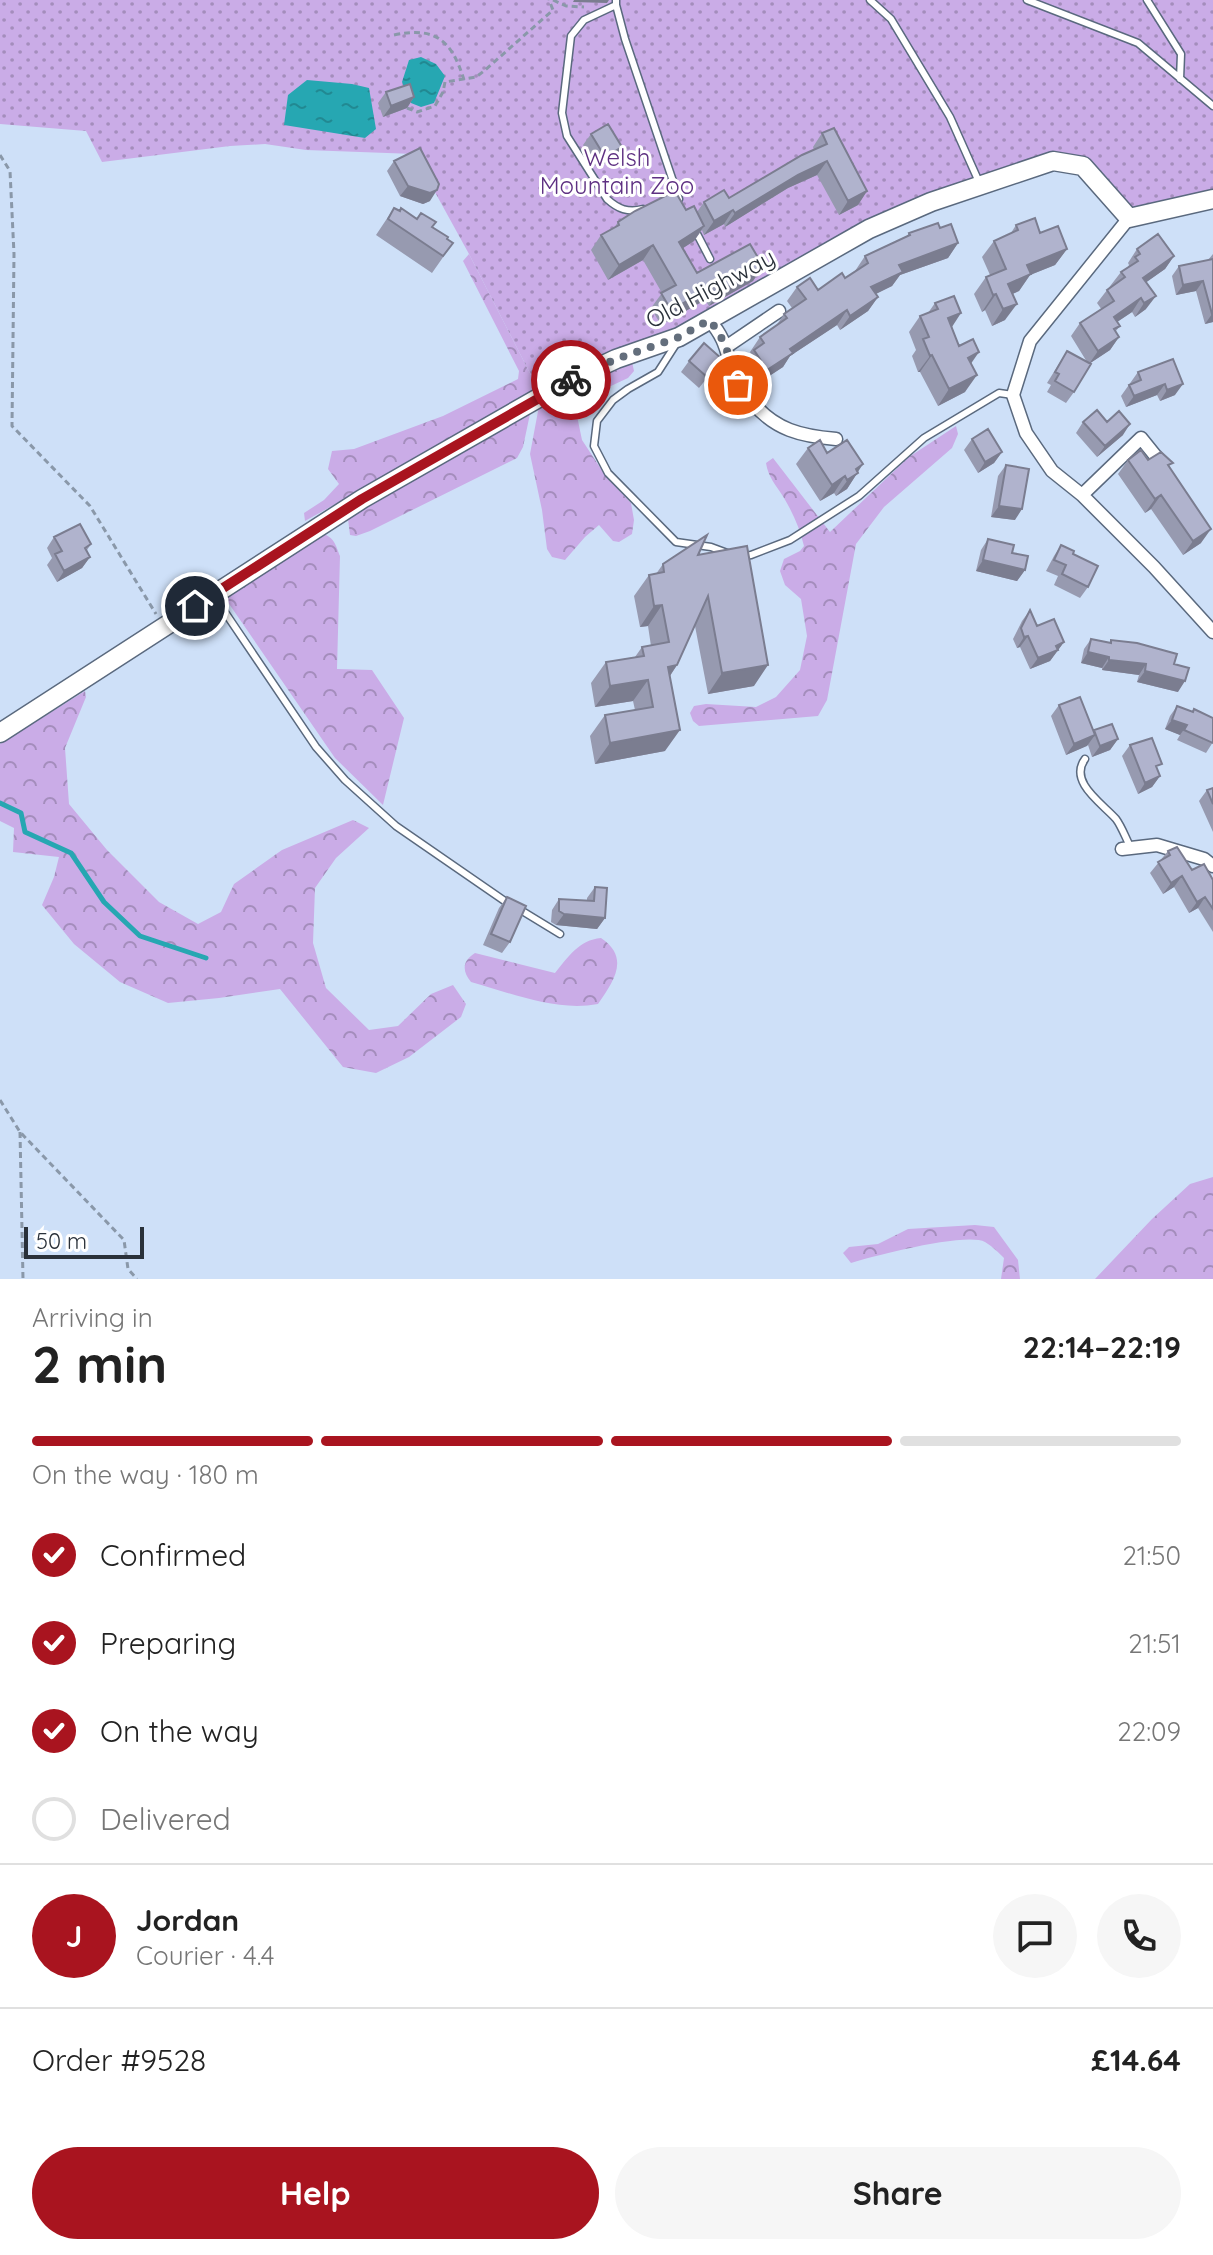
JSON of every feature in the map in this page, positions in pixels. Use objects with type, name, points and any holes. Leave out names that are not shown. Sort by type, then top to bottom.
[{"type":"street","name":"Old Highway","points":[[0,733],[362,499],[548,392],[616,359],[679,337],[869,229],[931,202],[1053,161],[1083,166],[1129,218]]},
{"type":"street","points":[[1213,199],[1129,218],[1030,341],[1013,395],[1026,433],[1052,471],[1082,495],[1213,632]]},
{"type":"street","points":[[726,347],[779,311]]},
{"type":"street","points":[[709,320],[720,332],[738,385],[759,411],[780,427],[811,437],[836,439]]},
{"type":"street","points":[[1082,495],[1141,438],[1162,464]]},
{"type":"street","points":[[1127,849],[1157,845],[1204,859],[1213,866]]},
{"type":"lane","points":[[870,0],[891,19],[950,117],[980,186]]},
{"type":"lane","points":[[1027,0],[1138,43],[1213,106]]},
{"type":"lane","points":[[1147,0],[1181,54],[1180,79]]},
{"type":"lane","points":[[652,205],[634,211],[625,210],[607,199],[563,125],[571,36],[584,20],[614,4],[681,204]]},
{"type":"lane","points":[[668,197],[676,193]]},
{"type":"lane","points":[[692,226],[710,259]]},
{"type":"lane","points":[[679,337],[658,372],[613,400],[597,421],[594,446],[608,473],[676,542],[711,547],[738,557],[790,540],[859,496],[924,438],[999,393],[1013,395]]},
{"type":"lane","points":[[213,594],[316,747],[345,780],[396,826],[491,893],[560,934]]},
{"type":"lane","points":[[1085,759],[1081,774],[1086,790],[1118,821],[1127,849]]},
{"type":"path","points":[[551,0],[566,6],[614,4]]},
{"type":"path","points":[[407,108],[417,112],[435,106],[445,82],[476,77],[484,71],[553,10],[551,0]]},
{"type":"path","points":[[394,35],[418,31],[440,40],[453,51],[464,80]]},
{"type":"path","points":[[0,155],[10,171],[13,240],[12,426],[90,506],[163,626]]},
{"type":"path","points":[[0,1100],[20,1132],[124,1240],[128,1269],[140,1279]]},
{"type":"path","points":[[20,1132],[23,1279]]},
{"type":"green space","name":"Welsh Mountain Zoo","points":[[0,0],[1213,0],[1213,199],[1129,218],[1083,166],[1053,161],[953,188],[701,318],[539,391],[414,154],[306,150],[265,144],[102,162],[86,131],[0,124]]},
{"type":"green space","points":[[469,254],[539,391],[305,521],[304,513],[324,500],[339,484],[328,469],[332,451],[354,449],[443,416],[518,379],[519,371],[463,261]]},
{"type":"green space","points":[[632,362],[634,371],[628,378],[581,400],[576,411],[582,440],[607,478],[631,503],[634,520],[632,534],[619,542],[613,541],[599,525],[565,560],[552,557],[547,549],[530,454],[539,406],[543,399]]},
{"type":"green space","points":[[528,411],[523,447],[517,458],[370,531],[350,535],[348,519],[354,511]]},
{"type":"green space","points":[[956,426],[958,434],[952,448],[884,507],[856,544],[827,700],[818,716],[699,726],[693,721],[690,713],[694,706],[756,707],[776,697],[800,670],[807,636],[801,599],[785,585],[780,571],[784,559],[804,546],[793,515],[770,477],[766,463],[773,458],[830,532],[909,457]]},
{"type":"green space","points":[[322,534],[332,539],[340,556],[337,669],[372,670],[404,718],[383,805],[335,758],[225,598]]},
{"type":"green space","points":[[85,691],[86,697],[65,748],[69,804],[107,850],[159,902],[198,924],[221,912],[234,884],[282,850],[353,820],[369,828],[336,858],[315,888],[313,943],[326,988],[369,1030],[398,1026],[431,994],[453,985],[466,1004],[461,1017],[409,1057],[376,1073],[343,1067],[280,989],[168,1003],[120,982],[74,944],[42,905],[59,857],[13,852],[14,828],[0,821],[0,744]]},
{"type":"green space","points":[[601,938],[610,946],[617,962],[613,979],[598,1004],[566,1005],[534,1000],[471,982],[466,974],[466,963],[475,953],[555,973],[580,946]]},
{"type":"green space","points":[[1213,1177],[1213,1279],[1095,1279],[1190,1184]]},
{"type":"green space","points":[[975,1225],[994,1227],[1018,1260],[1020,1279],[1001,1279],[1004,1258],[985,1242],[975,1240],[920,1246],[851,1263],[843,1253],[849,1247],[878,1244],[908,1229]]},
{"type":"water","points":[[421,57],[436,64],[445,76],[434,103],[421,107],[411,103],[402,82],[409,60]]},
{"type":"water","points":[[307,80],[369,88],[376,129],[365,138],[284,125],[288,95]]},
{"type":"building","points":[[410,84],[414,97],[391,106],[386,92]]},
{"type":"building","points":[[608,124],[622,147],[605,157],[591,134]]},
{"type":"building","points":[[834,128],[867,191],[848,201],[827,161],[735,213],[733,210],[714,221],[704,202],[724,190],[729,198],[802,155],[827,144],[822,133]]},
{"type":"building","points":[[420,148],[439,184],[437,190],[430,193],[408,186],[394,161]]},
{"type":"building","points":[[675,191],[686,210],[694,206],[704,226],[679,242],[697,273],[750,244],[763,266],[719,292],[715,285],[671,310],[661,293],[676,285],[653,245],[619,265],[601,235],[635,211]]},
{"type":"building","points":[[394,208],[400,211],[401,208],[417,219],[421,213],[436,222],[432,227],[453,243],[443,256],[388,219]]},
{"type":"building","points":[[1035,218],[1040,233],[1058,226],[1067,249],[1027,265],[1031,274],[1008,284],[1017,304],[1003,309],[986,277],[1006,269],[994,241],[1018,230],[1016,225]]},
{"type":"building","points":[[938,223],[940,228],[951,224],[958,243],[899,265],[903,272],[871,287],[878,297],[850,316],[847,310],[790,349],[793,353],[767,370],[754,350],[764,343],[760,337],[787,318],[784,314],[806,299],[797,287],[810,278],[818,290],[842,273],[845,278],[868,263],[865,256],[909,233]]},
{"type":"building","points":[[1158,234],[1174,256],[1143,278],[1156,296],[1144,303],[1141,298],[1114,317],[1120,326],[1114,329],[1119,337],[1098,351],[1080,323],[1114,301],[1107,290],[1125,277],[1121,272],[1138,261],[1135,257],[1140,254],[1137,249]]},
{"type":"building","points":[[1213,259],[1212,314],[1203,281],[1183,285],[1179,266]]},
{"type":"building","points":[[954,296],[961,313],[948,318],[959,346],[973,339],[979,352],[968,358],[977,375],[949,389],[923,339],[929,337],[920,316],[938,309],[935,303]]},
{"type":"building","points":[[704,343],[722,359],[707,377],[689,361]]},
{"type":"building","points":[[1067,351],[1091,364],[1074,392],[1055,381],[1059,374],[1055,372]]},
{"type":"building","points":[[1173,359],[1183,384],[1167,390],[1165,384],[1134,396],[1129,385],[1141,380],[1138,372]]},
{"type":"building","points":[[1097,410],[1107,422],[1119,411],[1130,424],[1105,446],[1083,422]]},
{"type":"building","points":[[988,429],[1002,452],[985,462],[972,439]]},
{"type":"building","points":[[820,440],[827,453],[847,440],[863,464],[856,469],[858,473],[847,480],[845,476],[832,485],[808,448]]},
{"type":"building","points":[[1141,450],[1148,460],[1161,452],[1173,463],[1168,465],[1211,529],[1193,541],[1161,495],[1155,499],[1128,460]]},
{"type":"building","points":[[1006,465],[1029,469],[1022,509],[999,506]]},
{"type":"building","points":[[80,524],[91,544],[85,548],[90,557],[64,571],[55,554],[62,551],[54,537]]},
{"type":"building","points":[[707,535],[698,555],[747,546],[768,665],[722,673],[708,596],[677,665],[668,667],[680,730],[610,743],[605,715],[653,707],[648,680],[610,686],[606,662],[644,656],[642,647],[669,642],[662,605],[654,606],[649,575],[664,572],[663,564]]},
{"type":"building","points":[[988,539],[1014,545],[1012,553],[1028,556],[1025,570],[983,560]]},
{"type":"building","points":[[1061,545],[1098,566],[1088,587],[1062,574],[1066,565],[1054,560]]},
{"type":"building","points":[[1030,610],[1037,626],[1054,619],[1064,642],[1056,646],[1058,650],[1038,658],[1021,628]]},
{"type":"building","points":[[1091,639],[1137,643],[1177,654],[1174,664],[1189,668],[1185,681],[1145,671],[1146,664],[1109,660],[1109,657],[1088,652]]},
{"type":"building","points":[[1080,697],[1095,735],[1074,744],[1059,705]]},
{"type":"building","points":[[1177,706],[1193,712],[1194,709],[1213,718],[1213,743],[1184,730],[1187,725],[1172,720]]},
{"type":"building","points":[[1112,724],[1118,739],[1100,746],[1094,730]]},
{"type":"building","points":[[1152,738],[1162,764],[1156,766],[1160,776],[1145,783],[1130,745]]},
{"type":"building","points":[[1213,788],[1213,804],[1207,790]]},
{"type":"building","points":[[1177,847],[1192,870],[1204,864],[1213,880],[1213,909],[1205,897],[1197,902],[1182,876],[1171,883],[1158,862],[1170,855],[1168,851]]},
{"type":"building","points":[[595,887],[607,888],[605,918],[559,911],[559,899],[594,901]]},
{"type":"building","points":[[507,897],[526,906],[510,942],[491,934]]},
{"type":"waterway","points":[[0,803],[21,813],[25,832],[71,853],[104,902],[140,936],[206,958]]},
{"type":"way so far","points":[[571,380],[616,359],[679,337],[709,320],[725,342],[738,385]]},
{"type":"route","points":[[195,606],[362,499],[571,380]]}]
